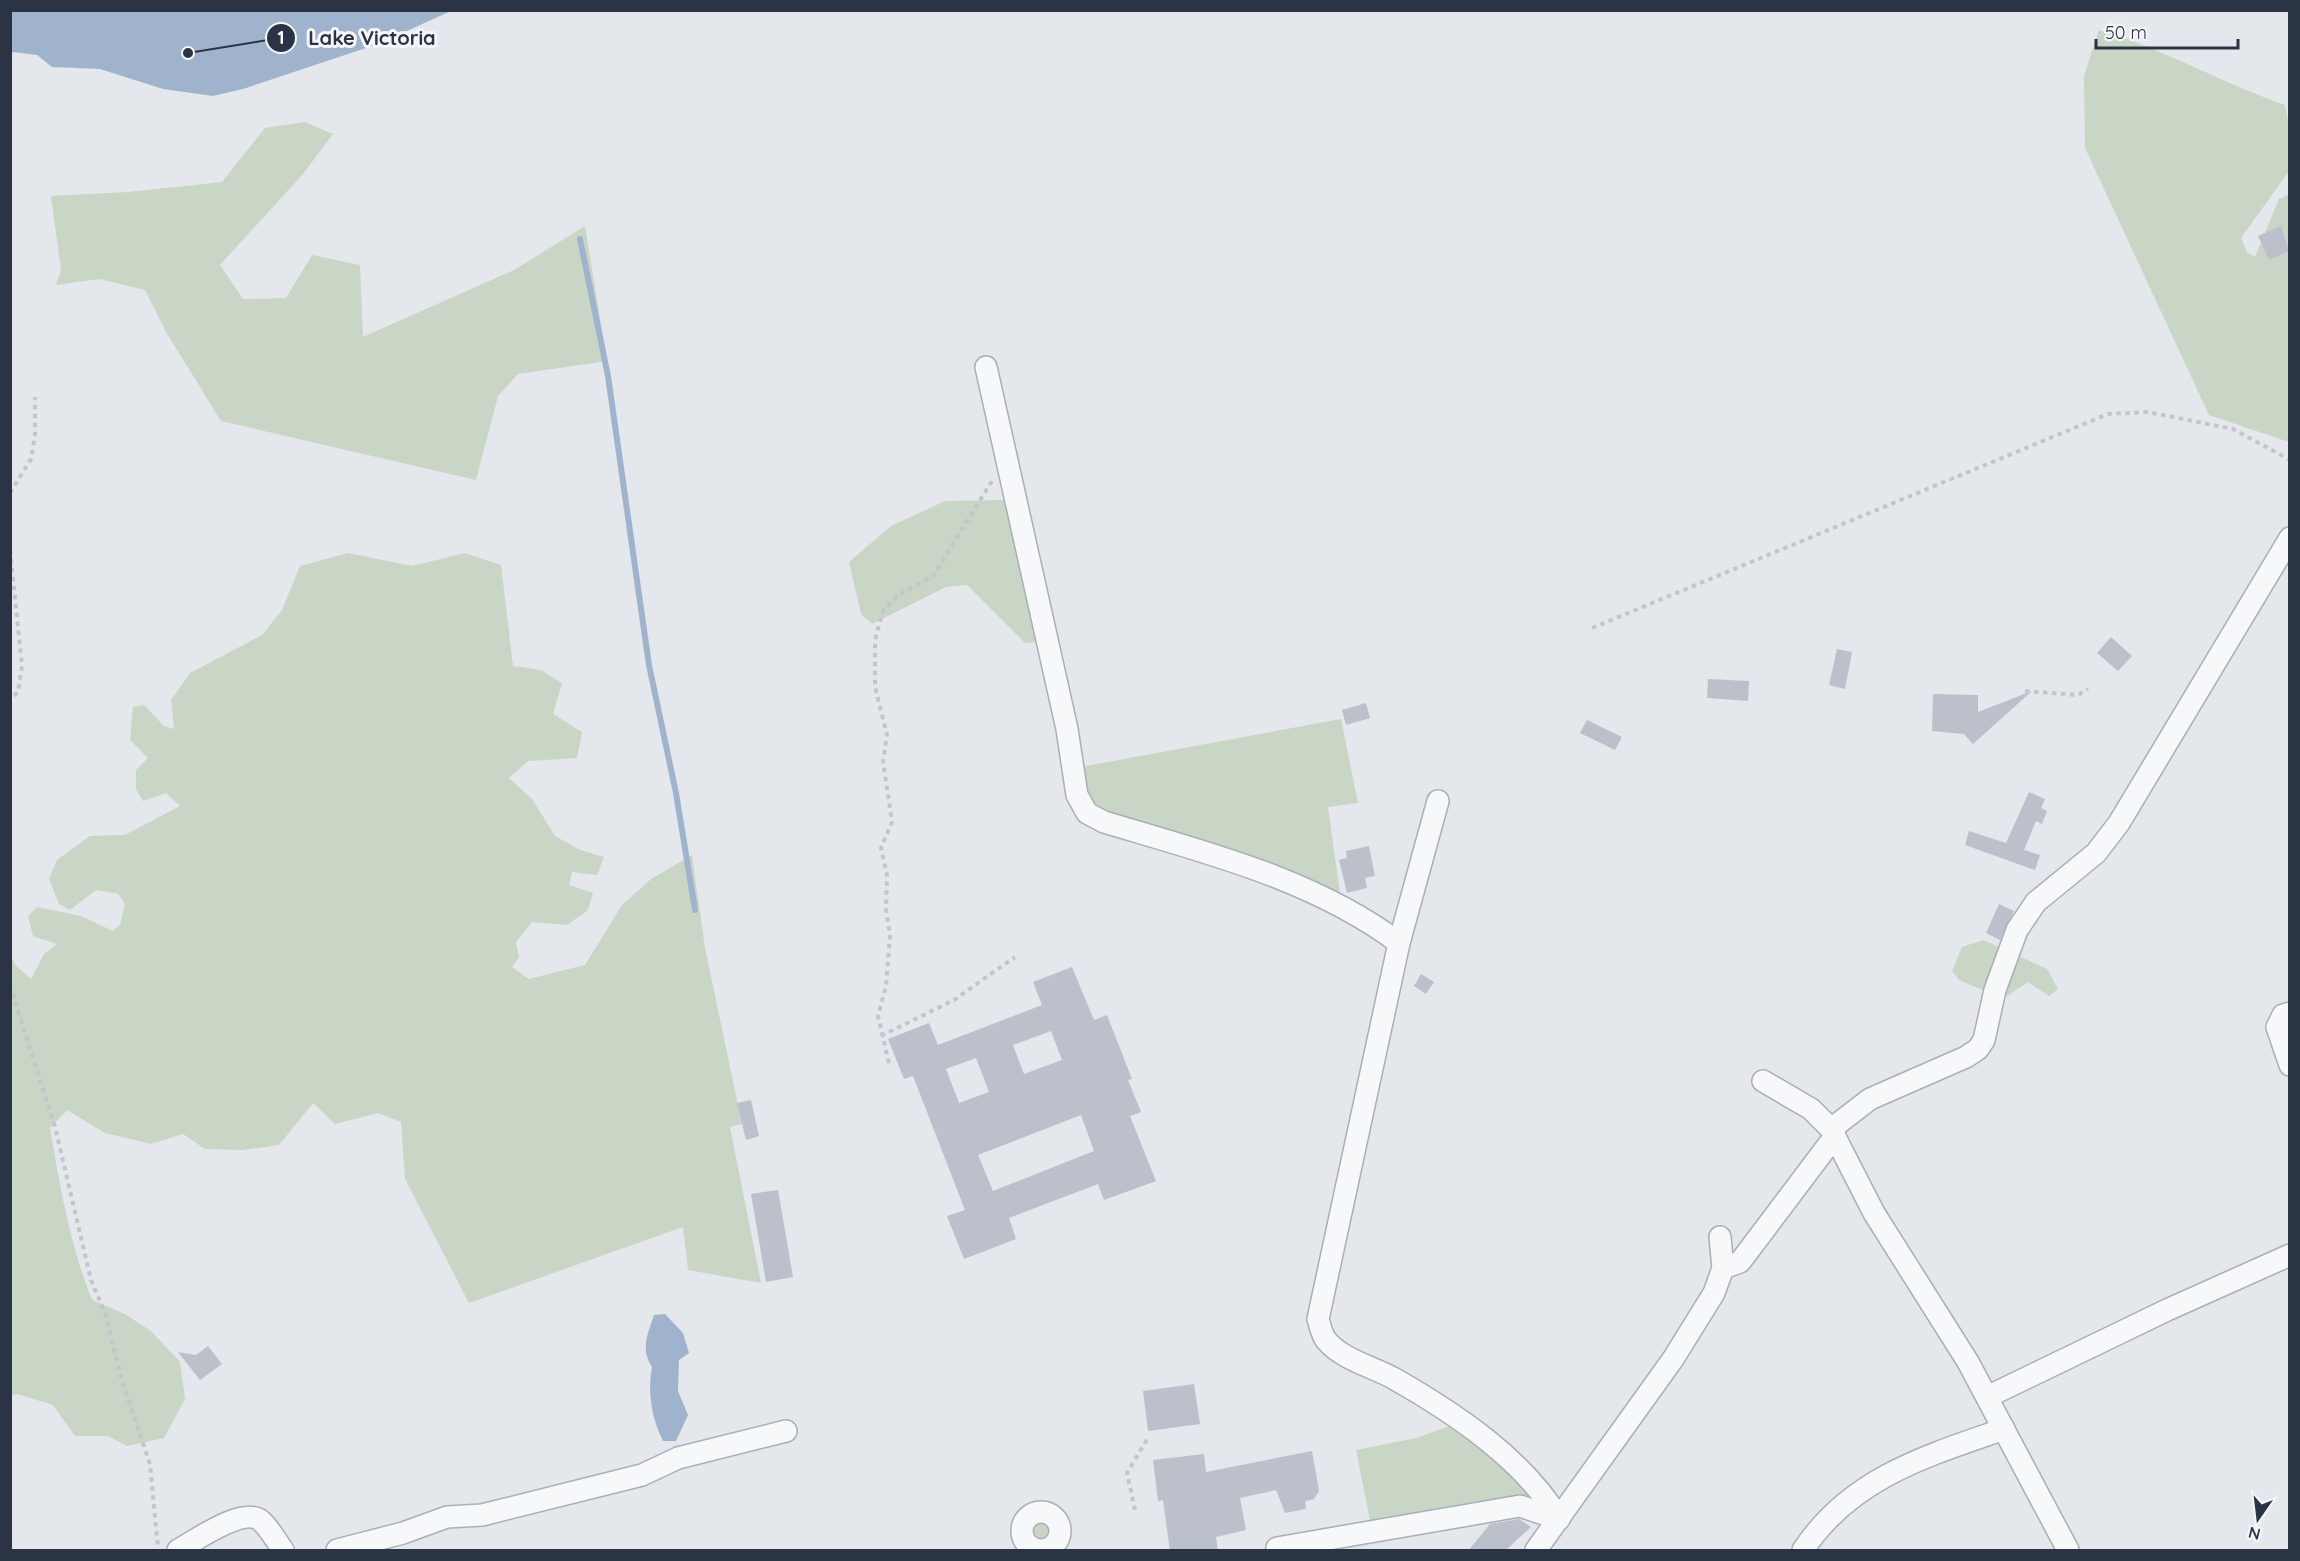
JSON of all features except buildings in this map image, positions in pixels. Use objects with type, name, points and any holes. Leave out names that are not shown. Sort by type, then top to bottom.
[{"type":"street","points":[[986,367],[1067,729],[1077,795],[1087,813],[1104,822],[1256,870],[1363,918],[1399,943]]},
{"type":"street","points":[[1723,1268],[1740,1262],[1844,1116],[1870,1099],[1966,1057],[1978,1049],[1989,1027],[1995,990],[2017,930],[2036,902],[2096,853],[2119,823],[2289,538]]},
{"type":"street","points":[[1438,801],[1399,943],[1318,1319],[1325,1339],[1334,1347],[1393,1378],[1501,1453],[1544,1494],[1559,1519]]},
{"type":"street","points":[[2289,1013],[2283,1015],[2277,1027],[2289,1065]]},
{"type":"street","points":[[1763,1081],[1810,1109],[1833,1132],[1874,1213],[1968,1362],[2068,1551]]},
{"type":"street","points":[[1536,1551],[1672,1359],[1714,1293],[1723,1268],[1720,1237]]},
{"type":"street","points":[[1987,1397],[2167,1310],[2289,1256]]},
{"type":"street","points":[[1803,1550],[1845,1502],[1904,1466],[2004,1429]]},
{"type":"street","points":[[337,1551],[403,1533],[447,1517],[482,1515],[642,1475],[678,1458],[786,1431]]},
{"type":"street","points":[[1278,1548],[1520,1506],[1559,1519]]},
{"type":"street","points":[[178,1551],[238,1517],[250,1517],[260,1520],[283,1551]]},
{"type":"path","points":[[10,493],[31,459],[35,435],[35,397]]},
{"type":"path","points":[[1592,628],[2108,414],[2148,412],[2233,429],[2289,460]]},
{"type":"path","points":[[890,1063],[881,1036],[878,1016],[886,986],[890,935],[886,909],[887,875],[881,848],[892,822],[883,761],[887,735],[875,687],[875,640],[883,611],[897,596],[933,576],[995,477]]},
{"type":"path","points":[[10,550],[22,666],[18,692],[10,699]]},
{"type":"path","points":[[2025,691],[2078,695],[2088,688]]},
{"type":"path","points":[[881,1036],[954,1000],[1015,957]]},
{"type":"path","points":[[10,985],[55,1127],[91,1280],[105,1313],[121,1377],[150,1464],[158,1551]]},
{"type":"path","points":[[1135,1510],[1127,1473],[1149,1436]]},
{"type":"green space","points":[[2099,30],[2147,47],[2285,105],[2289,126],[2289,171],[2241,238],[2247,252],[2255,257],[2279,199],[2289,194],[2289,442],[2209,415],[2085,148],[2084,76]]},
{"type":"green space","points":[[305,122],[333,134],[303,174],[220,265],[243,299],[286,298],[312,255],[360,265],[363,337],[514,270],[585,226],[607,361],[518,374],[498,396],[476,480],[221,421],[166,332],[145,290],[100,279],[56,285],[61,270],[51,196],[128,192],[222,182],[265,128]]},
{"type":"green space","points":[[1005,500],[1042,641],[1025,643],[967,585],[946,587],[872,624],[861,614],[849,562],[891,526],[945,501]]},
{"type":"green space","points":[[348,553],[412,566],[465,553],[501,565],[513,666],[541,670],[562,683],[553,714],[582,732],[577,758],[528,761],[509,778],[533,800],[555,836],[580,850],[604,857],[597,875],[572,872],[569,885],[593,893],[588,910],[567,925],[532,922],[516,942],[519,957],[512,967],[529,979],[585,965],[622,905],[651,879],[692,855],[705,948],[742,1124],[730,1127],[761,1283],[688,1270],[683,1227],[469,1303],[405,1179],[401,1122],[378,1113],[335,1124],[313,1103],[279,1145],[242,1150],[205,1149],[183,1134],[151,1144],[105,1133],[67,1110],[50,1128],[72,1237],[92,1300],[125,1314],[151,1331],[180,1362],[185,1399],[164,1438],[127,1446],[108,1436],[75,1436],[53,1405],[17,1394],[11,1396],[11,955],[15,965],[31,979],[44,954],[57,944],[33,936],[28,916],[37,907],[81,916],[113,931],[120,925],[125,904],[118,894],[96,890],[70,910],[59,904],[49,879],[57,860],[90,836],[125,835],[180,806],[166,793],[143,801],[136,789],[136,770],[148,758],[130,740],[133,707],[144,705],[164,726],[174,729],[171,700],[190,673],[262,635],[282,610],[300,566]]},
{"type":"green space","points":[[1341,719],[1358,803],[1328,807],[1340,893],[1230,850],[1088,806],[1081,767]]},
{"type":"green space","points":[[1983,940],[2047,969],[2058,989],[2049,996],[2028,982],[2003,999],[1959,980],[1952,971],[1962,947]]},
{"type":"green space","points":[[1455,1424],[1506,1464],[1543,1504],[1371,1525],[1356,1450],[1416,1438]]},
{"type":"green space","points":[[1041,1518],[1049,1521],[1052,1529],[1049,1537],[1041,1540],[1033,1537],[1030,1529],[1033,1521]]},
{"type":"water","points":[[11,10],[451,11],[378,44],[243,89],[213,96],[163,89],[100,69],[52,67],[37,55],[13,52],[11,55]]},
{"type":"water","points":[[665,1314],[683,1333],[689,1353],[679,1360],[678,1391],[688,1415],[676,1441],[663,1441],[656,1424],[650,1396],[652,1367],[646,1354],[648,1335],[654,1315]]},
{"type":"waterway","points":[[580,239],[608,376],[649,665],[676,793],[695,910]]},
{"type":"place","name":"Lake Victoria","points":[[188,53]]}]
